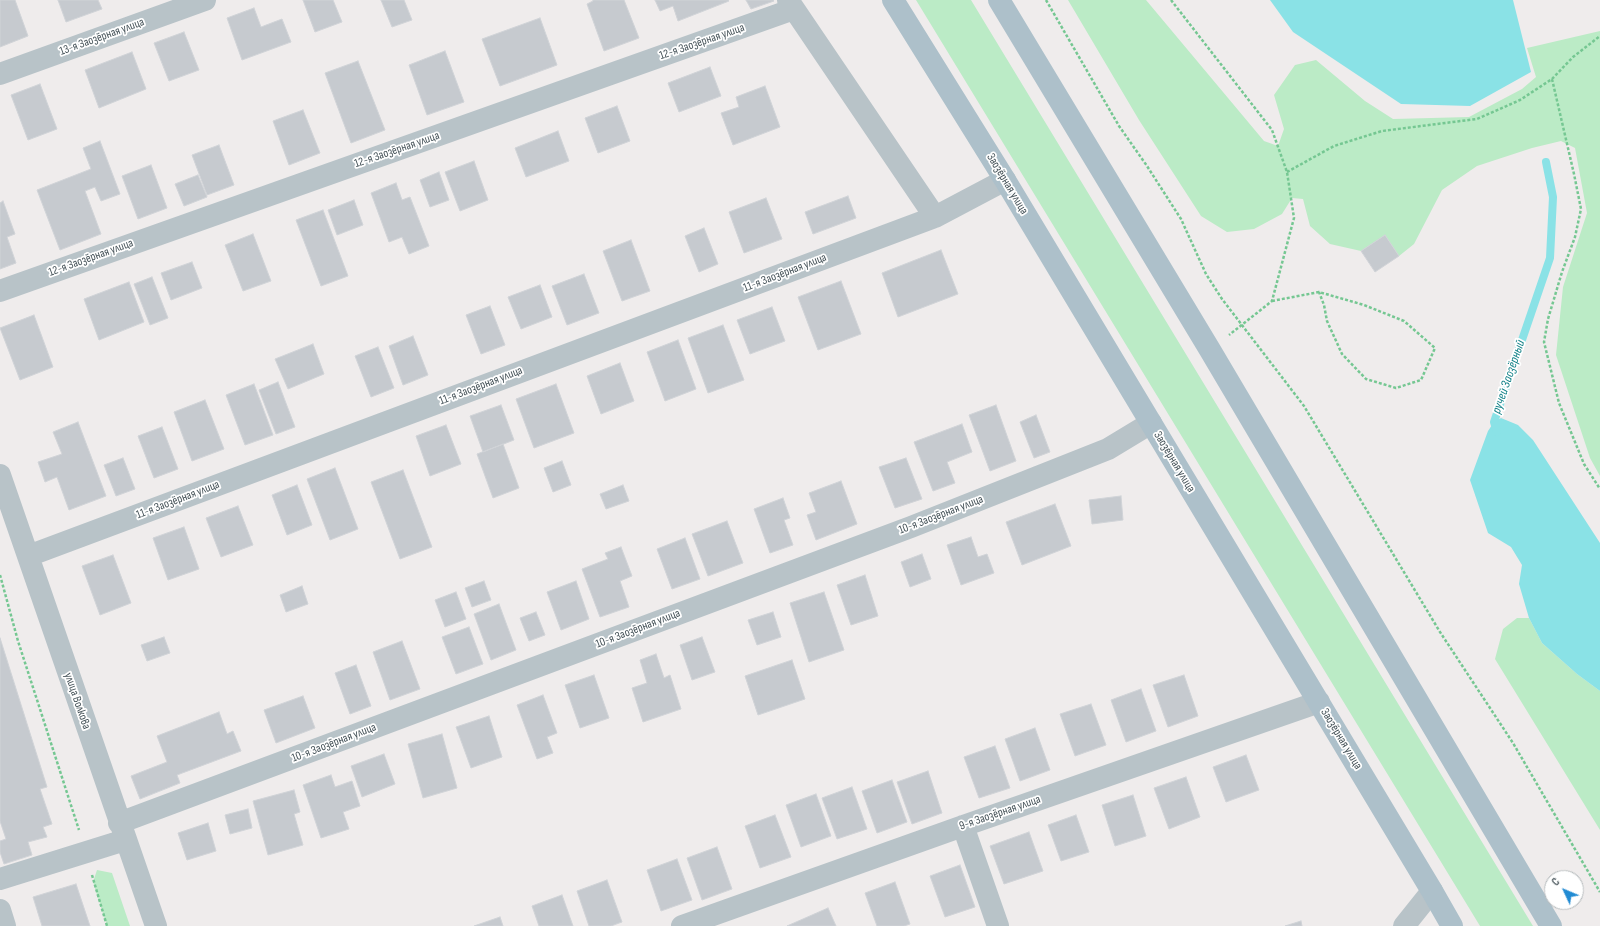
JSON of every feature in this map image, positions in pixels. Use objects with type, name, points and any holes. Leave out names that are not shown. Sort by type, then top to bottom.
[{"type":"main road","name":"Заозёрная улица","points":[[893,0],[1005,180],[1452,926]]},
{"type":"main road","points":[[999,0],[1210,350],[1551,926]]},
{"type":"street","name":"13-я Заозёрная улица","points":[[0,74],[205,0]]},
{"type":"street","points":[[791,5],[935,217]]},
{"type":"street","name":"12-я Заозёрная улица","points":[[0,291],[791,5]]},
{"type":"street","name":"11-я Заозёрная улица","points":[[28,556],[935,217],[1005,180]]},
{"type":"street","name":"10-я Заозёрная улица","points":[[0,879],[86,852],[122,831],[911,527],[1108,449],[1151,423]]},
{"type":"street","name":"улица Волкова","points":[[0,475],[156,926]]},
{"type":"street","name":"9-я Заозёрная улица","points":[[682,926],[1319,702]]},
{"type":"street","points":[[963,826],[998,926]]},
{"type":"street","points":[[1404,926],[1432,891]]},
{"type":"street","points":[[0,910],[5,926]]},
{"type":"path","points":[[1046,0],[1119,126],[1181,219],[1206,274],[1222,299],[1304,406],[1440,632],[1513,743],[1600,892]]},
{"type":"path","points":[[1171,0],[1272,130],[1287,172],[1294,218],[1272,301]]},
{"type":"path","points":[[1287,172],[1334,146],[1382,131],[1477,119],[1520,100],[1552,79],[1573,57],[1600,36]]},
{"type":"path","points":[[1552,79],[1581,209],[1575,237],[1562,272],[1548,319],[1544,342],[1559,403],[1584,464],[1600,489]]},
{"type":"path","points":[[1210,350],[1272,301],[1319,292],[1364,305],[1404,321],[1425,339],[1435,348],[1421,380],[1396,388],[1366,379],[1342,354],[1327,321],[1324,305],[1319,292]]},
{"type":"path","points":[[0,575],[18,641],[86,852],[107,926]]},
{"type":"green space","points":[[916,0],[971,0],[1533,926],[1480,926]]},
{"type":"green space","points":[[1068,0],[1146,0],[1264,141],[1278,146],[1284,129],[1274,95],[1295,65],[1316,60],[1365,101],[1393,119],[1469,117],[1522,89],[1536,77],[1527,48],[1600,31],[1600,476],[1590,458],[1556,355],[1563,287],[1587,213],[1575,148],[1561,141],[1532,148],[1477,166],[1442,190],[1414,244],[1399,256],[1385,235],[1361,251],[1330,244],[1310,226],[1303,199],[1292,198],[1282,214],[1254,229],[1227,232],[1201,216],[1139,120]]},
{"type":"green space","points":[[1517,618],[1529,618],[1542,643],[1577,674],[1600,691],[1600,830],[1495,659],[1503,629]]},
{"type":"green space","points":[[97,870],[112,873],[130,926],[107,926],[93,882]]},
{"type":"water","points":[[1270,0],[1513,0],[1531,72],[1470,106],[1401,104],[1293,32]]},
{"type":"water","points":[[1501,418],[1518,425],[1533,440],[1600,543],[1600,691],[1577,674],[1542,643],[1529,618],[1519,584],[1522,565],[1511,547],[1488,533],[1470,480],[1488,431],[1494,422]]},
{"type":"building","points":[[0,0],[15,0],[28,36],[0,47]]},
{"type":"building","points":[[58,0],[98,0],[102,9],[66,22]]},
{"type":"building","points":[[303,0],[333,0],[342,22],[315,32]]},
{"type":"building","points":[[381,0],[404,0],[412,20],[392,27]]},
{"type":"building","points":[[593,0],[624,0],[639,38],[604,51],[587,4]]},
{"type":"building","points":[[655,0],[729,1],[678,21],[673,6],[660,11]]},
{"type":"building","points":[[746,0],[773,0],[774,1],[751,9]]},
{"type":"building","points":[[254,8],[261,27],[282,19],[291,42],[242,60],[227,18]]},
{"type":"building","points":[[540,18],[557,65],[500,86],[482,39]]},
{"type":"building","points":[[184,32],[199,70],[169,81],[154,43]]},
{"type":"building","points":[[445,51],[464,102],[427,115],[409,65]]},
{"type":"building","points":[[132,52],[146,89],[99,108],[85,70]]},
{"type":"building","points":[[358,61],[385,130],[351,143],[325,73]]},
{"type":"building","points":[[710,67],[721,96],[679,112],[668,83]]},
{"type":"building","points":[[40,84],[57,129],[28,140],[11,95]]},
{"type":"building","points":[[765,86],[780,127],[733,145],[721,113],[739,107],[736,97]]},
{"type":"building","points":[[617,106],[630,141],[598,153],[585,118]]},
{"type":"building","points":[[303,110],[320,153],[289,165],[273,121]]},
{"type":"building","points":[[558,131],[569,161],[526,177],[515,148]]},
{"type":"building","points":[[100,141],[120,194],[101,201],[95,187],[85,191],[101,234],[60,250],[37,190],[91,169],[83,148]]},
{"type":"building","points":[[219,145],[234,185],[207,195],[192,155]]},
{"type":"building","points":[[474,161],[488,200],[460,211],[445,172]]},
{"type":"building","points":[[151,165],[167,208],[138,219],[122,176]]},
{"type":"building","points":[[439,172],[449,200],[430,207],[420,180]]},
{"type":"building","points":[[198,175],[207,197],[184,206],[175,184]]},
{"type":"building","points":[[396,183],[402,200],[410,197],[429,246],[409,254],[402,237],[389,242],[371,193]]},
{"type":"building","points":[[848,196],[856,218],[813,234],[805,212]]},
{"type":"building","points":[[766,198],[782,239],[744,253],[729,212]]},
{"type":"building","points":[[354,200],[363,225],[337,235],[328,210]]},
{"type":"building","points":[[3,201],[15,234],[7,237],[16,263],[0,269],[0,203]]},
{"type":"building","points":[[323,210],[348,276],[321,286],[296,220]]},
{"type":"building","points":[[704,228],[718,264],[699,272],[685,236]]},
{"type":"building","points":[[253,234],[271,281],[243,291],[225,245]]},
{"type":"building","points":[[1385,235],[1399,256],[1375,272],[1361,251]]},
{"type":"building","points":[[631,240],[650,291],[622,301],[603,251]]},
{"type":"building","points":[[941,250],[958,294],[898,317],[882,273]]},
{"type":"building","points":[[192,262],[202,288],[171,300],[161,273]]},
{"type":"building","points":[[584,274],[599,313],[567,325],[552,286]]},
{"type":"building","points":[[152,277],[168,318],[150,325],[134,284]]},
{"type":"building","points":[[841,281],[861,334],[818,350],[798,297]]},
{"type":"building","points":[[129,282],[144,322],[99,340],[84,299]]},
{"type":"building","points":[[540,285],[552,317],[521,329],[508,297]]},
{"type":"building","points":[[490,306],[505,345],[481,354],[466,315]]},
{"type":"building","points":[[772,307],[785,341],[750,354],[737,320]]},
{"type":"building","points":[[34,315],[53,367],[20,380],[0,328]]},
{"type":"building","points":[[723,325],[744,380],[708,393],[688,338]]},
{"type":"building","points":[[413,336],[428,375],[403,385],[389,346]]},
{"type":"building","points":[[678,340],[696,389],[665,401],[647,352]]},
{"type":"building","points":[[313,344],[324,374],[288,389],[275,359]]},
{"type":"building","points":[[378,347],[394,388],[371,397],[355,356]]},
{"type":"building","points":[[620,363],[634,401],[601,414],[587,376]]},
{"type":"building","points":[[278,382],[295,427],[276,434],[259,390]]},
{"type":"building","points":[[254,384],[273,435],[245,445],[226,395]]},
{"type":"building","points":[[556,384],[574,433],[534,448],[516,399]]},
{"type":"building","points":[[205,400],[224,449],[192,461],[174,412]]},
{"type":"building","points":[[501,405],[514,440],[483,452],[470,416]]},
{"type":"building","points":[[996,405],[1016,461],[990,471],[969,415]]},
{"type":"building","points":[[1036,415],[1050,452],[1034,458],[1020,422]]},
{"type":"building","points":[[78,422],[106,496],[69,510],[57,477],[45,482],[38,462],[62,454],[53,432]]},
{"type":"building","points":[[962,424],[972,452],[947,462],[955,483],[933,491],[914,442]]},
{"type":"building","points":[[446,425],[461,464],[430,476],[416,436]]},
{"type":"building","points":[[162,427],[178,469],[154,478],[138,436]]},
{"type":"building","points":[[503,444],[519,488],[493,498],[477,454]]},
{"type":"building","points":[[123,458],[135,489],[116,496],[104,465]]},
{"type":"building","points":[[906,458],[922,499],[895,508],[879,467]]},
{"type":"building","points":[[562,461],[571,485],[553,492],[544,468]]},
{"type":"building","points":[[335,468],[358,529],[330,540],[307,479]]},
{"type":"building","points":[[403,470],[432,547],[400,559],[371,482]]},
{"type":"building","points":[[841,481],[857,524],[816,540],[807,515],[816,512],[809,493]]},
{"type":"building","points":[[297,485],[312,525],[287,535],[272,495]]},
{"type":"building","points":[[623,485],[629,501],[606,509],[600,494]]},
{"type":"building","points":[[1121,496],[1123,520],[1092,524],[1089,500]]},
{"type":"building","points":[[783,498],[790,518],[784,520],[793,545],[770,553],[754,509]]},
{"type":"building","points":[[1055,504],[1071,546],[1022,565],[1006,522]]},
{"type":"building","points":[[238,506],[253,545],[221,557],[206,518]]},
{"type":"building","points":[[727,521],[743,563],[708,576],[692,534]]},
{"type":"building","points":[[184,527],[199,569],[168,580],[153,538]]},
{"type":"building","points":[[971,537],[978,557],[987,554],[994,573],[961,585],[947,545]]},
{"type":"building","points":[[685,538],[700,579],[672,589],[657,549]]},
{"type":"building","points":[[621,547],[632,576],[620,581],[629,607],[600,617],[582,569],[608,559],[605,553]]},
{"type":"building","points":[[922,554],[931,579],[910,587],[901,562]]},
{"type":"building","points":[[113,555],[131,603],[100,615],[82,566]]},
{"type":"building","points":[[865,575],[878,616],[851,625],[837,585]]},
{"type":"building","points":[[484,581],[491,600],[472,607],[465,588]]},
{"type":"building","points":[[576,581],[589,619],[561,630],[547,592]]},
{"type":"building","points":[[302,586],[308,604],[286,612],[280,595]]},
{"type":"building","points":[[456,592],[466,619],[445,627],[435,600]]},
{"type":"building","points":[[824,592],[844,650],[809,662],[790,603]]},
{"type":"building","points":[[499,604],[516,650],[491,660],[474,614]]},
{"type":"building","points":[[536,612],[545,635],[529,641],[520,618]]},
{"type":"building","points":[[773,612],[781,637],[757,645],[748,620]]},
{"type":"building","points":[[469,627],[483,664],[456,674],[442,637]]},
{"type":"building","points":[[164,637],[170,653],[147,661],[141,645]]},
{"type":"building","points":[[702,637],[715,672],[692,680],[680,645]]},
{"type":"building","points":[[0,638],[47,787],[40,789],[52,824],[43,827],[47,837],[28,842],[32,855],[4,864],[0,852],[0,841],[6,839],[0,821]]},
{"type":"building","points":[[402,641],[420,689],[390,700],[373,652]]},
{"type":"building","points":[[656,654],[664,678],[670,675],[681,709],[643,722],[632,688],[647,683],[640,660]]},
{"type":"building","points":[[792,660],[805,699],[758,715],[745,676]]},
{"type":"building","points":[[356,665],[371,706],[350,714],[335,673]]},
{"type":"building","points":[[594,675],[609,718],[580,728],[565,685]]},
{"type":"building","points":[[1184,675],[1198,716],[1168,727],[1153,685]]},
{"type":"building","points":[[1141,689],[1156,731],[1126,742],[1111,700]]},
{"type":"building","points":[[543,695],[557,733],[547,737],[553,753],[537,759],[517,705]]},
{"type":"building","points":[[303,696],[315,728],[276,743],[264,710]]},
{"type":"building","points":[[1091,704],[1106,745],[1075,756],[1060,714]]},
{"type":"building","points":[[219,712],[227,734],[233,731],[241,751],[177,775],[180,783],[140,799],[131,776],[167,762],[157,736]]},
{"type":"building","points":[[489,716],[502,757],[471,768],[456,727]]},
{"type":"building","points":[[1035,728],[1050,770],[1020,781],[1005,739]]},
{"type":"building","points":[[442,734],[457,788],[423,798],[408,744]]},
{"type":"building","points":[[995,746],[1010,788],[979,798],[964,757]]},
{"type":"building","points":[[384,754],[395,784],[362,797],[351,766]]},
{"type":"building","points":[[1246,755],[1259,790],[1226,802],[1213,767]]},
{"type":"building","points":[[928,771],[942,813],[912,824],[897,782]]},
{"type":"building","points":[[331,775],[335,787],[352,781],[360,806],[343,812],[349,829],[321,838],[303,785]]},
{"type":"building","points":[[1186,777],[1200,817],[1169,829],[1154,788]]},
{"type":"building","points":[[892,780],[907,822],[877,833],[862,791]]},
{"type":"building","points":[[852,787],[867,829],[837,839],[822,798]]},
{"type":"building","points":[[294,790],[300,812],[294,814],[303,845],[268,855],[253,801]]},
{"type":"building","points":[[816,794],[831,836],[801,847],[786,805]]},
{"type":"building","points":[[1133,795],[1146,836],[1115,846],[1102,805]]},
{"type":"building","points":[[248,809],[252,828],[230,834],[225,815]]},
{"type":"building","points":[[775,815],[791,857],[760,868],[745,826]]},
{"type":"building","points":[[1076,815],[1089,852],[1061,861],[1048,825]]},
{"type":"building","points":[[208,823],[216,851],[187,860],[178,833]]},
{"type":"building","points":[[1029,832],[1043,871],[1004,884],[990,846]]},
{"type":"building","points":[[717,847],[732,889],[702,900],[687,858]]},
{"type":"building","points":[[677,859],[692,900],[661,911],[647,870]]},
{"type":"building","points":[[960,865],[975,907],[945,917],[930,876]]},
{"type":"building","points":[[607,880],[622,922],[611,926],[589,926],[577,891]]},
{"type":"building","points":[[895,882],[910,924],[904,926],[877,926],[865,893]]},
{"type":"building","points":[[76,884],[90,926],[42,926],[33,897]]},
{"type":"building","points":[[562,895],[573,926],[539,926],[532,906]]},
{"type":"building","points":[[828,908],[836,926],[787,926]]},
{"type":"building","points":[[500,917],[503,926],[474,926]]},
{"type":"building","points":[[1301,921],[1302,926],[1285,926]]},
{"type":"waterway","name":"ручей Заозёрный","points":[[1497,432],[1494,422],[1550,258],[1553,197],[1546,162]]}]
